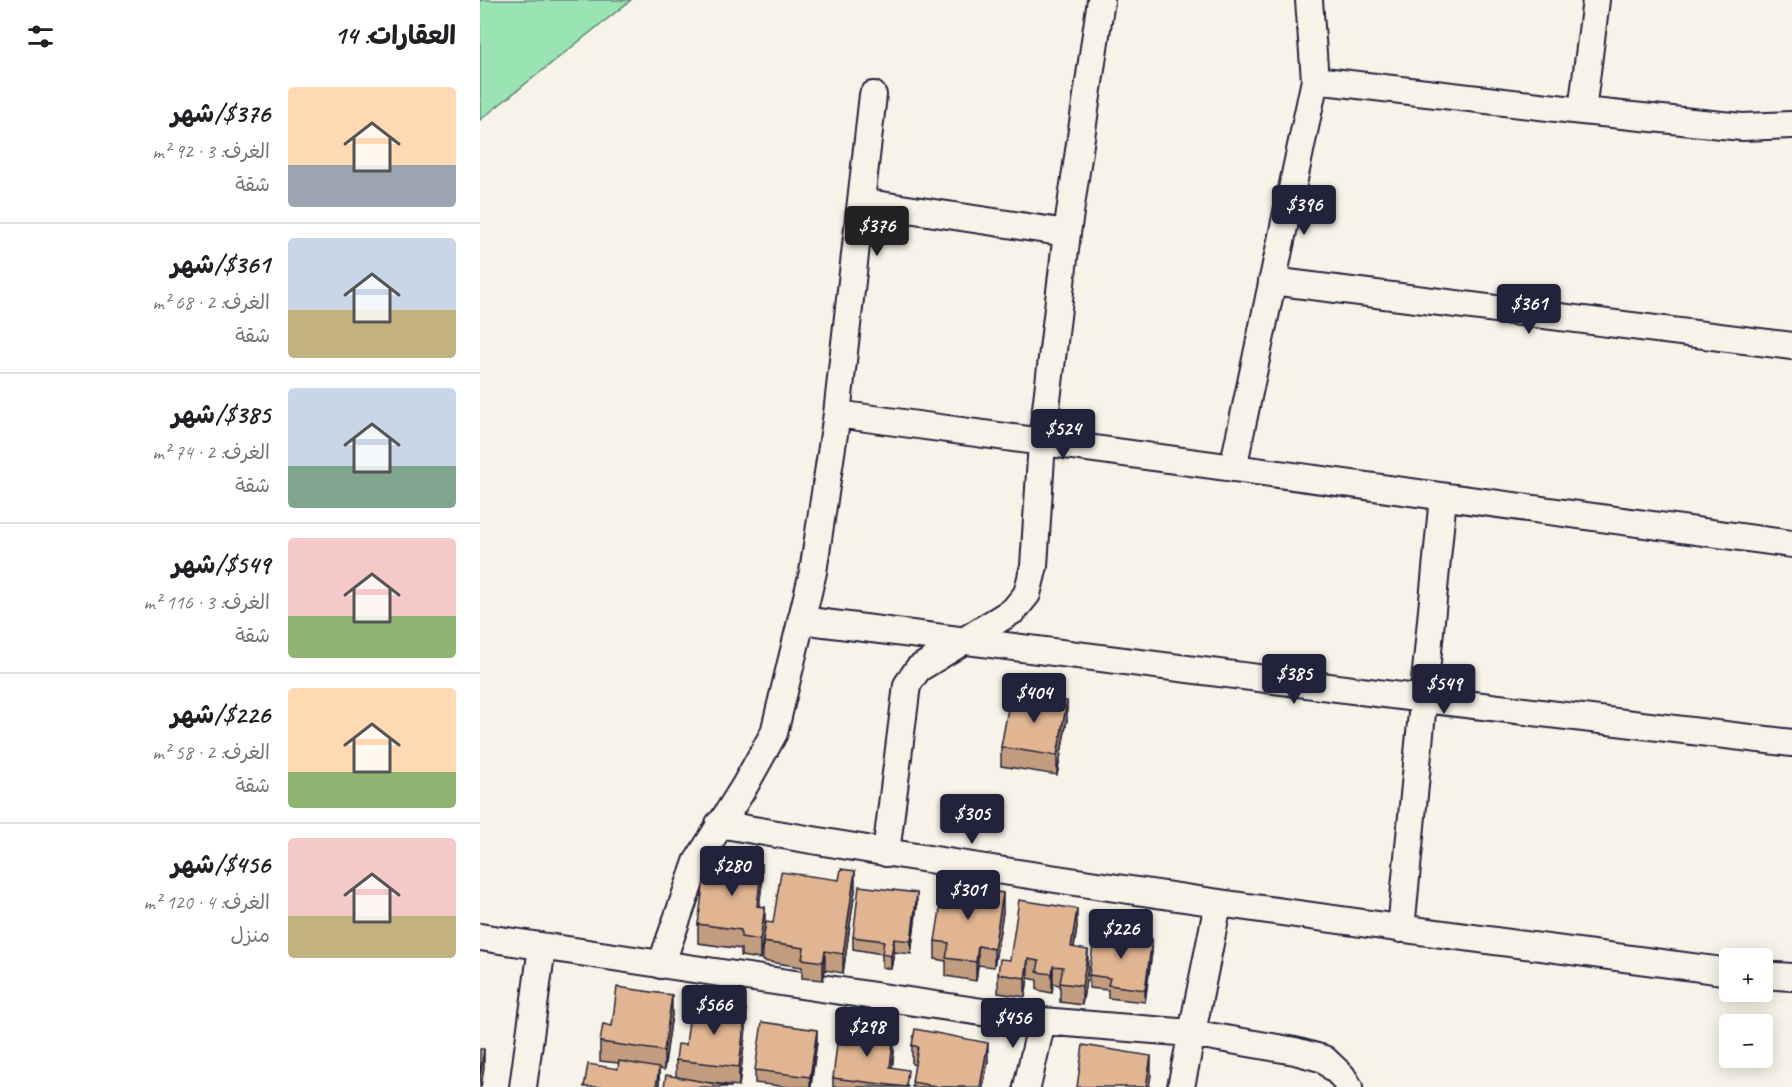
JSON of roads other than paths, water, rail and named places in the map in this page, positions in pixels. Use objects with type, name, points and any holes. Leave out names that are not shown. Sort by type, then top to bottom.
[{"type":"street","points":[[886,854],[907,685],[918,669],[1014,610],[1027,594],[1034,566],[1042,441],[1067,233],[1101,0]]},
{"type":"street","points":[[1233,468],[1315,80],[1309,0]]},
{"type":"street","points":[[1582,111],[1596,0]]},
{"type":"street","points":[[1315,80],[1742,127],[1792,125]]},
{"type":"street","points":[[661,966],[697,862],[744,787],[774,733],[813,572],[837,414],[873,95]]},
{"type":"street","points":[[861,202],[1067,233]]},
{"type":"street","points":[[1272,281],[1792,346]]},
{"type":"street","points":[[837,414],[1792,544]]},
{"type":"street","points":[[1401,929],[1443,496]]},
{"type":"street","points":[[801,620],[1792,743]]},
{"type":"street","points":[[719,824],[886,854],[1218,904],[1719,971]]},
{"type":"street","points":[[1181,1087],[1218,904]]},
{"type":"street","points":[[480,938],[1042,1021],[1191,1034],[1295,1051],[1324,1059],[1342,1076],[1349,1087]]},
{"type":"street","points":[[523,1087],[542,947]]},
{"type":"street","points":[[1773,975],[1792,976]]},
{"type":"street","points":[[1027,1087],[1042,1021]]}]
